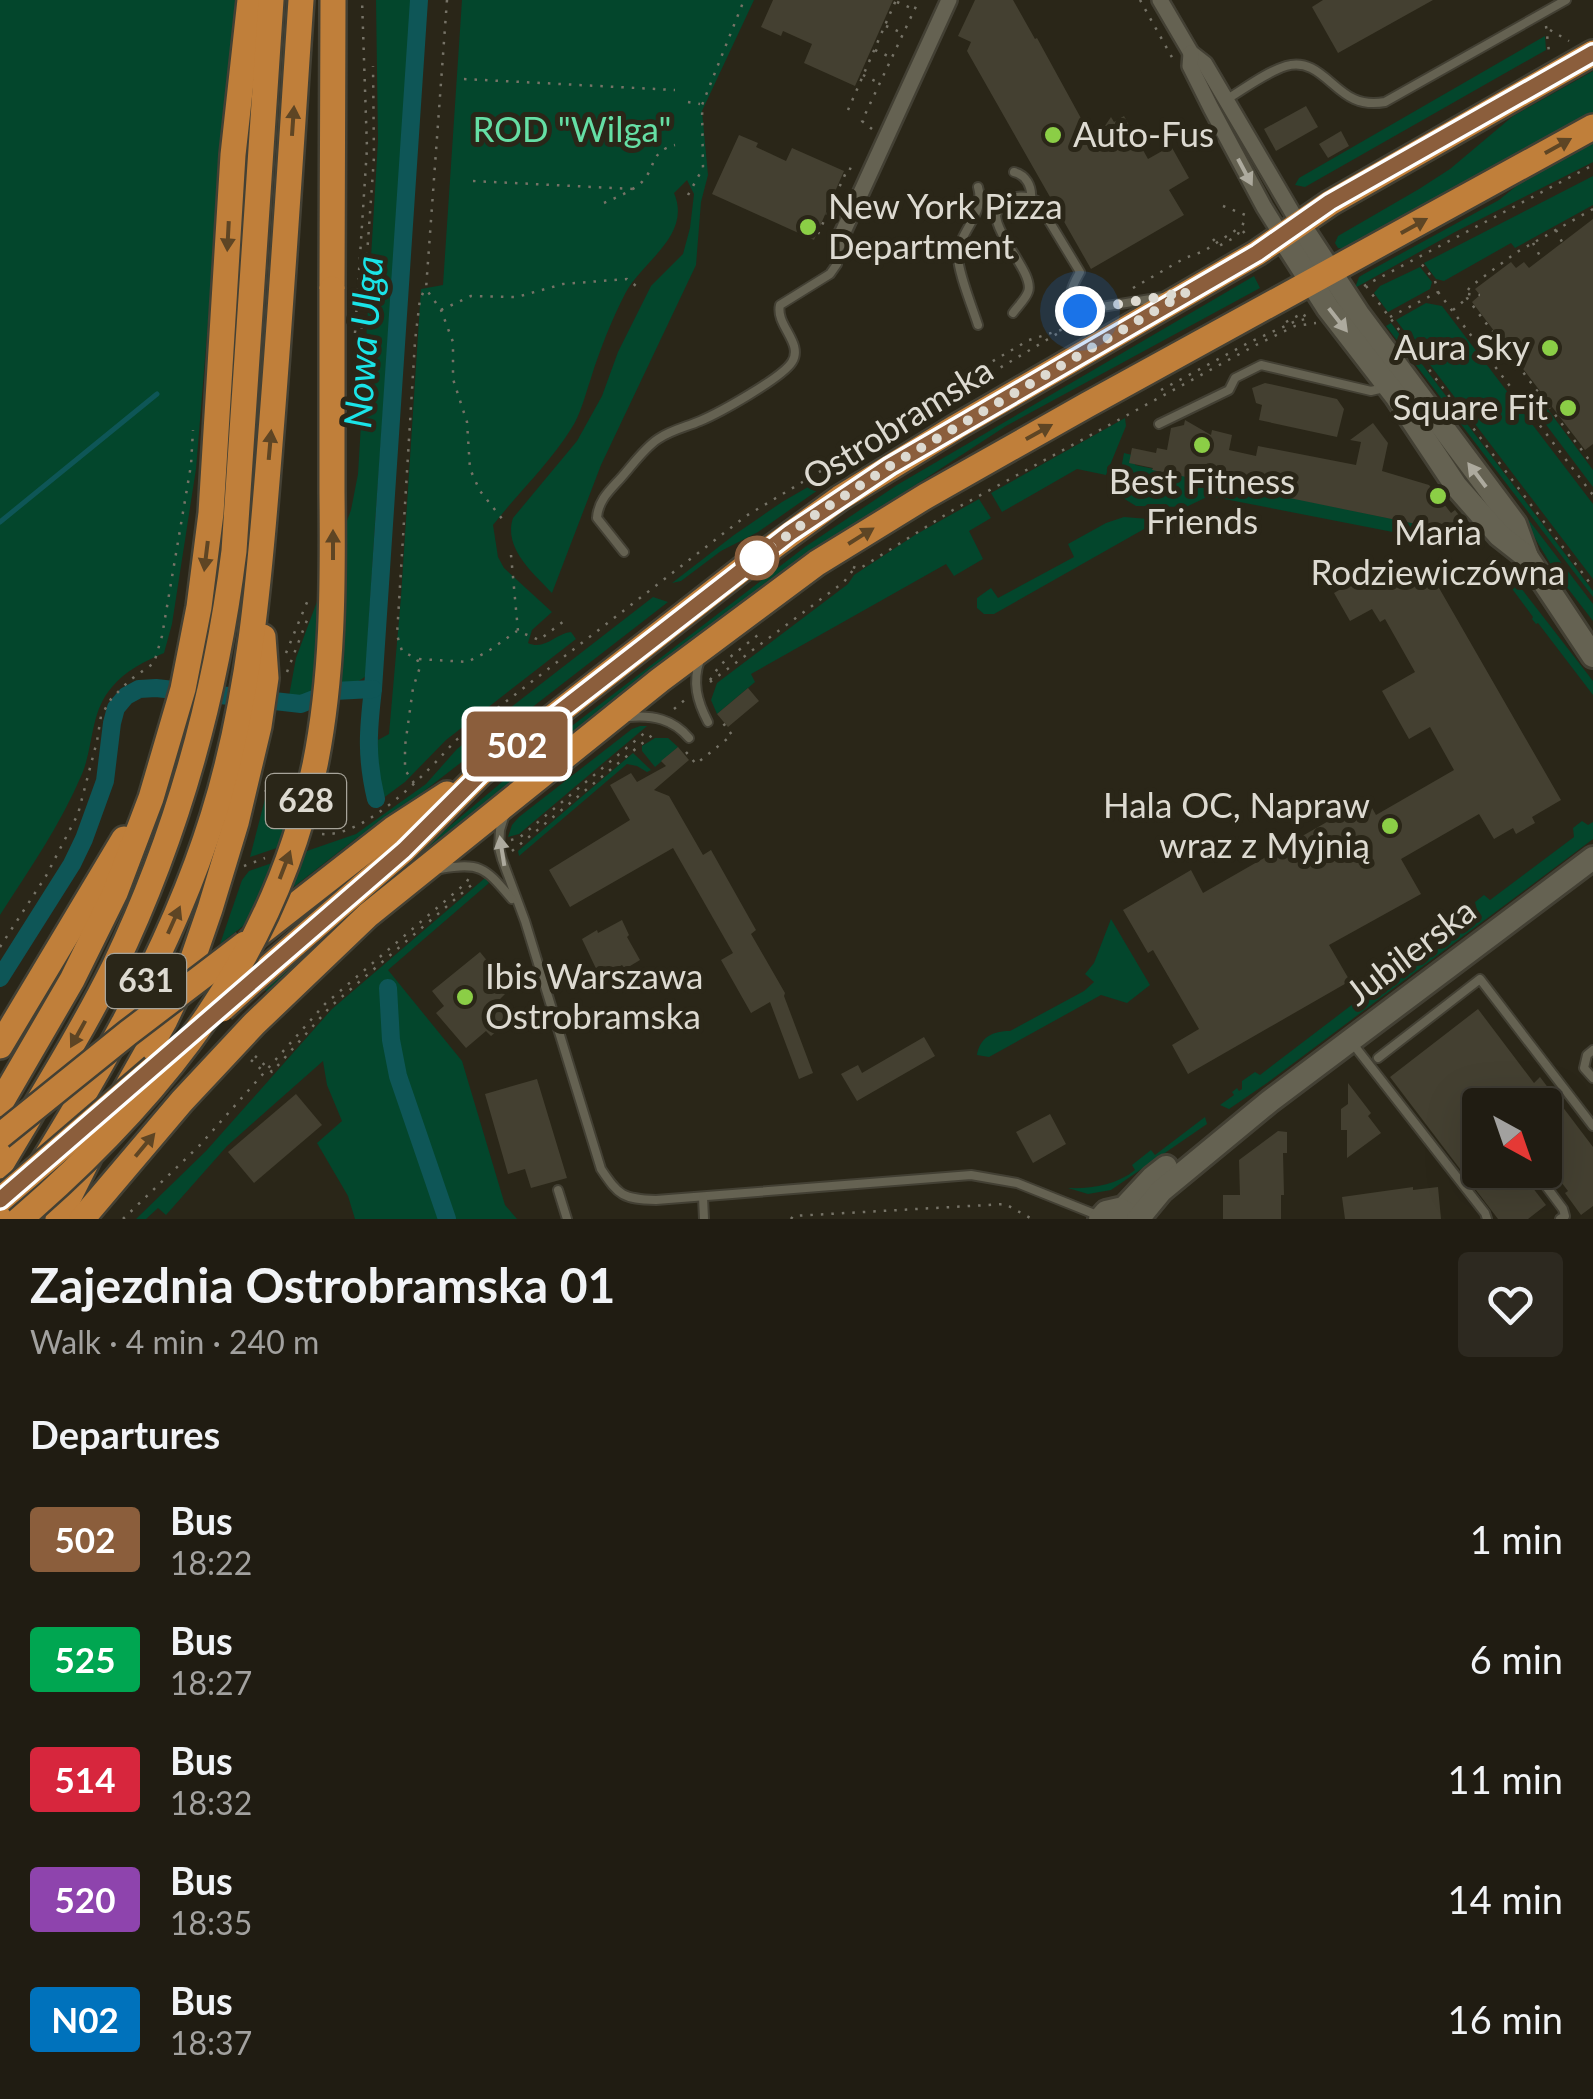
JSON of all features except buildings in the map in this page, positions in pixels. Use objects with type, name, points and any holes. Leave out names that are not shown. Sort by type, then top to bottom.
[{"type":"main road","points":[[0,1104],[93,940],[135,844],[178,712],[199,607],[211,513],[233,155],[250,0]]},
{"type":"main road","name":"631","points":[[0,1166],[61,1064],[128,938],[170,830],[214,678],[234,551],[271,0]]},
{"type":"main road","points":[[58,1219],[190,968],[236,823],[256,679],[259,577],[301,0]]},
{"type":"main road","name":"628","points":[[20,1219],[115,1131],[184,1051],[226,987],[273,896],[295,838],[315,762],[329,659],[333,565],[333,0]]},
{"type":"main road","name":"Ostrobramska","points":[[0,1200],[404,850],[481,773],[740,570],[890,466],[1291,230],[1330,202],[1582,48]]},
{"type":"main road","points":[[82,1219],[182,1100],[254,1024],[368,916],[598,730],[817,563],[926,496],[1593,127]]},
{"type":"main road","name":"631","points":[[8,1219],[139,995],[186,892],[248,724]]},
{"type":"main road","points":[[0,1046],[160,773]]},
{"type":"main road","points":[[0,1136],[393,829],[481,773]]},
{"type":"street","points":[[838,245],[949,0]]},
{"type":"street","points":[[1160,0],[1191,53],[1205,64],[1226,100],[1291,230]]},
{"type":"street","points":[[1191,53],[1190,66],[1211,108],[1389,387],[1472,506],[1498,535],[1527,558]]},
{"type":"street","points":[[1320,277],[1515,524],[1527,558],[1593,656]]},
{"type":"street","name":"Jubilerska","points":[[1119,1217],[1161,1191],[1270,1101],[1593,858]]},
{"type":"lane","points":[[1211,108],[1289,65],[1317,70],[1352,98],[1372,104],[1385,102],[1566,0]]},
{"type":"lane","points":[[1014,172],[1029,184],[1031,198]]},
{"type":"lane","points":[[978,187],[979,208],[958,253],[978,325]]},
{"type":"lane","points":[[1013,313],[1027,295],[1029,282],[998,230],[996,215],[1008,200],[1020,196],[1041,206],[1080,272],[1071,290],[1078,311],[1187,292]]},
{"type":"lane","points":[[624,552],[598,518],[606,495],[660,438],[714,414],[785,370],[796,350],[778,315],[780,305],[830,274],[837,264]]},
{"type":"lane","points":[[1159,424],[1229,390],[1235,378],[1261,366],[1371,391],[1389,387]]},
{"type":"lane","points":[[704,647],[697,669],[696,692],[708,722]]},
{"type":"lane","points":[[598,730],[630,716],[646,716],[670,721],[689,738]]},
{"type":"lane","points":[[509,800],[499,848],[600,1168],[615,1190],[628,1198],[656,1200],[971,1175],[1017,1183],[1119,1217]]},
{"type":"lane","points":[[421,872],[482,868],[516,903]]},
{"type":"lane","points":[[1378,1058],[1480,980],[1593,1126]]},
{"type":"lane","points":[[1350,1041],[1487,1219]]},
{"type":"lane","points":[[1593,1050],[1587,1055],[1584,1068],[1593,1078]]},
{"type":"lane","points":[[1547,1188],[1563,1209],[1565,1216],[1560,1219]]},
{"type":"lane","points":[[558,1190],[567,1219]]},
{"type":"lane","points":[[703,1197],[704,1219]]},
{"type":"path","points":[[362,0],[365,66]]},
{"type":"path","points":[[447,0],[426,289],[420,298],[415,341],[398,644],[402,651],[418,658],[468,662],[518,631]]},
{"type":"path","points":[[688,196],[703,168],[702,104],[744,0]]},
{"type":"path","points":[[848,110],[895,0],[914,10]]},
{"type":"path","points":[[872,128],[862,121],[918,0]]},
{"type":"path","points":[[884,25],[903,34]]},
{"type":"path","points":[[1549,54],[1548,29],[1582,48]]},
{"type":"path","points":[[874,50],[892,58]]},
{"type":"path","points":[[862,74],[880,83]]},
{"type":"path","points":[[464,79],[676,90]]},
{"type":"path","points":[[688,102],[702,104]]},
{"type":"path","points":[[604,203],[633,189],[646,178],[654,157],[663,148],[675,145]]},
{"type":"path","points":[[1358,290],[1593,165]]},
{"type":"path","points":[[473,181],[633,189]]},
{"type":"path","points":[[1185,258],[1240,230],[1246,218],[1223,206]]},
{"type":"path","points":[[1452,310],[1467,296],[1470,287],[1517,252],[1593,209]]},
{"type":"path","points":[[1580,216],[1585,225]]},
{"type":"path","points":[[1240,230],[1247,236]]},
{"type":"path","points":[[1556,230],[1562,242]]},
{"type":"path","points":[[1533,242],[1542,258]]},
{"type":"path","points":[[1420,262],[1438,292],[1593,494]]},
{"type":"path","points":[[441,310],[471,296],[517,298],[564,284],[627,279],[640,289]]},
{"type":"path","points":[[1365,285],[1593,587]]},
{"type":"path","points":[[426,289],[441,310],[453,342],[453,379],[467,422],[470,470],[480,492],[503,520]]},
{"type":"path","points":[[1380,322],[1438,292]]},
{"type":"path","points":[[1467,296],[1480,295]]},
{"type":"path","points":[[1467,296],[1593,465]]},
{"type":"path","points":[[842,572],[852,566],[858,569],[953,510],[1140,408],[1293,318],[1308,321],[1316,316]]},
{"type":"path","points":[[1061,444],[1287,323],[1322,320]]},
{"type":"path","points":[[355,827],[415,784],[455,741],[746,516],[1068,328],[1028,340],[931,397],[924,409]]},
{"type":"path","points":[[1490,360],[1505,349]]},
{"type":"path","points":[[0,947],[46,876],[78,814],[101,716],[130,680],[154,664],[169,598],[194,430]]},
{"type":"path","points":[[934,514],[951,504]]},
{"type":"path","points":[[511,555],[518,631]]},
{"type":"path","points":[[765,630],[720,664],[708,684],[844,582],[859,560]]},
{"type":"path","points":[[518,631],[539,640],[568,618]]},
{"type":"path","points":[[415,784],[405,770],[405,746],[420,667],[418,658]]},
{"type":"path","points":[[670,712],[687,698]]},
{"type":"path","points":[[680,745],[696,764],[723,743],[732,734],[716,716]]},
{"type":"path","points":[[499,848],[508,840],[519,838],[654,725]]},
{"type":"path","points":[[502,859],[662,727]]},
{"type":"path","points":[[123,1219],[200,1145],[324,1004],[466,883],[471,872],[482,868]]},
{"type":"path","points":[[264,1072],[248,1054],[272,1072],[330,1007],[466,892],[482,868]]},
{"type":"path","points":[[791,1219],[1005,1204],[1032,1219]]},
{"type":"green space","points":[[0,0],[237,0],[196,469],[172,624],[164,653],[129,671],[105,697],[74,793],[0,915]]},
{"type":"green space","points":[[376,0],[413,0],[375,524],[368,674],[331,691],[289,696],[296,658],[351,510],[358,474],[378,141]]},
{"type":"green space","name":"ROD \"Wilga\"","points":[[462,0],[754,0],[702,111],[708,175],[701,202],[696,265],[601,465],[552,593],[516,550],[512,540],[513,518],[577,441],[602,396],[618,352],[651,286],[683,254],[694,194],[687,180],[674,193],[678,208],[671,235],[626,292],[574,423],[493,525],[498,557],[504,568],[552,612],[532,630],[528,643],[540,645],[571,632],[576,639],[446,740],[405,782],[382,799],[377,776],[378,740],[389,734],[421,289],[443,285]]},
{"type":"green space","points":[[1545,36],[1546,50],[1305,187],[1295,185],[1299,178]]},
{"type":"green space","points":[[1593,71],[1593,114],[1349,250],[1338,248],[1338,236],[1450,169],[1513,116]]},
{"type":"green space","points":[[1593,140],[1593,162],[1355,288],[1359,277],[1499,200],[1525,179]]},
{"type":"green space","points":[[1593,176],[1593,205],[1515,248],[1511,243],[1444,281],[1436,279],[1424,263]]},
{"type":"green space","points":[[1420,267],[1432,282],[1430,289],[1388,312],[1374,293],[1380,286]]},
{"type":"green space","points":[[1254,276],[1260,288],[1006,426],[799,561],[436,843],[270,995],[265,990],[358,908],[356,905],[534,755],[805,547],[897,485]]},
{"type":"green space","points":[[1426,303],[1442,306],[1593,504],[1593,579],[1396,320]]},
{"type":"green space","points":[[1391,323],[1593,591],[1593,597],[1386,326]]},
{"type":"green space","points":[[1437,400],[1593,604],[1593,621],[1433,402]]},
{"type":"green space","points":[[1543,403],[1593,470],[1593,487],[1535,410]]},
{"type":"green space","points":[[931,409],[936,412],[923,423],[758,532],[672,583],[782,502],[919,423]]},
{"type":"green space","points":[[1125,418],[1126,426],[1106,475],[1077,469],[1002,512],[991,493]]},
{"type":"green space","points":[[1124,453],[1136,456],[1135,465],[1412,523],[1413,530],[1409,535],[1209,496],[1186,507],[1136,506],[1123,498]]},
{"type":"green space","points":[[979,499],[991,518],[969,531],[983,559],[954,576],[946,564],[751,674],[755,682],[717,714],[711,700],[717,683],[848,584],[854,575]]},
{"type":"green space","points":[[1124,517],[1160,520],[994,614],[984,614],[977,608],[977,598],[991,588],[998,598],[1074,557],[1068,544]]},
{"type":"green space","points":[[1510,586],[1521,588],[1593,681],[1593,695],[1532,619]]},
{"type":"green space","points":[[653,597],[668,602],[220,944],[242,880],[249,871],[356,834],[426,784],[457,749]]},
{"type":"green space","points":[[640,726],[647,726],[519,834],[508,837],[519,817]]},
{"type":"green space","points":[[655,738],[668,738],[678,747],[655,767],[642,746]]},
{"type":"green space","points":[[633,753],[651,770],[627,764],[519,856],[518,851]]},
{"type":"green space","points":[[265,799],[290,831],[309,837],[250,857]]},
{"type":"green space","points":[[1582,821],[1588,825],[1593,822],[1593,839],[1267,1083],[1229,1109],[1220,1105],[1237,1088],[1242,1089],[1242,1081],[1255,1072],[1260,1075],[1366,994],[1363,988],[1375,979],[1378,983],[1387,978],[1477,910],[1475,902],[1484,895],[1490,900],[1574,837],[1573,828]]},
{"type":"green space","points":[[485,878],[489,883],[388,970],[462,1061],[505,1205],[517,1219],[355,1219],[348,1196],[317,1143],[342,1121],[327,1085],[323,1061],[227,1146],[166,1215],[158,1208],[146,1219],[136,1219],[206,1151],[332,1009]]},
{"type":"green space","points":[[1111,919],[1150,985],[1127,1003],[1101,995],[989,1057],[977,1055],[988,1036],[1010,1031],[1094,982],[1085,974],[1094,963]]},
{"type":"green space","points":[[1205,1117],[1207,1124],[1111,1190],[1088,1194],[1068,1188],[1094,1187],[1120,1179],[1135,1170],[1132,1165],[1151,1150],[1155,1155]]},
{"type":"waterway","name":"Nowa Ulga","points":[[376,799],[369,731],[419,0]]},
{"type":"waterway","points":[[0,522],[157,394]]},
{"type":"waterway","points":[[0,978],[84,839],[105,781],[116,708],[126,696],[139,689],[156,688],[301,704],[334,691],[373,689]]},
{"type":"waterway","points":[[388,988],[398,1076],[447,1219]]},
{"type":"bus line","name":"502","points":[[0,1200],[404,850],[481,773],[790,533],[890,466],[1257,253],[1330,202],[1593,53]]},
{"type":"place","name":"Auto-Fus","points":[[1053,135]]},
{"type":"place","name":"New York Pizza Department","points":[[808,227]]},
{"type":"place","name":"Aura Sky","points":[[1550,348]]},
{"type":"place","name":"Square Fit","points":[[1568,408]]},
{"type":"place","name":"Best Fitness Friends","points":[[1202,445]]},
{"type":"place","name":"Maria Rodziewiczówna","points":[[1438,496]]},
{"type":"place","name":"Hala OC, Napraw wraz z Myjnią","points":[[1390,826]]},
{"type":"place","name":"Ibis Warszawa Ostrobramska","points":[[465,997]]},
{"type":"route","points":[[757,558],[890,466],[1187,292],[1080,311]]}]
